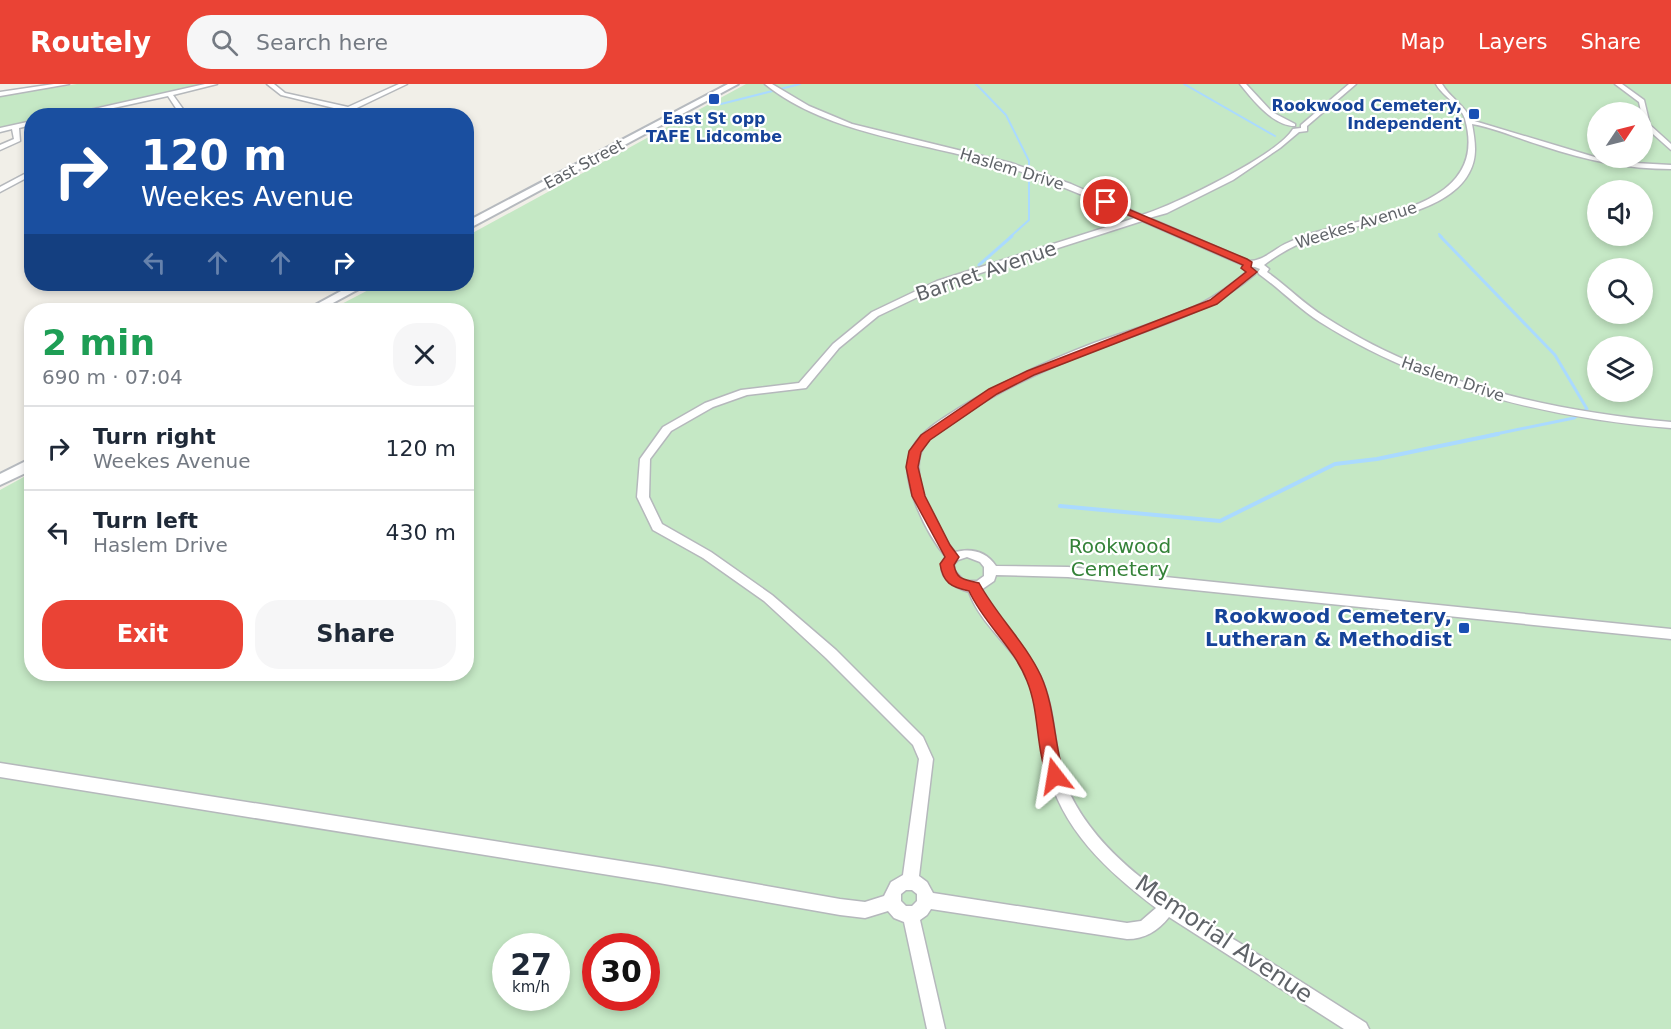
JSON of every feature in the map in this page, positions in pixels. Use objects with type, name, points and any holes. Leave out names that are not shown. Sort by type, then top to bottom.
[{"type":"main road","name":"East Street","points":[[474,223],[734,84]]},
{"type":"main road","points":[[325,303],[349,291]]},
{"type":"main road","points":[[0,480],[24,467]]},
{"type":"street","points":[[0,94],[66,84]]},
{"type":"street","points":[[102,108],[214,84]]},
{"type":"street","points":[[270,84],[283,94],[344,108]]},
{"type":"street","points":[[350,108],[404,84]]},
{"type":"street","points":[[1243,84],[1270,113],[1298,127]]},
{"type":"street","name":"Barnet Avenue","points":[[910,882],[926,759],[918,741],[831,654],[768,598],[707,555],[657,527],[643,496],[645,459],[667,429],[709,405],[745,392],[802,386],[836,346],[875,314],[940,283],[1144,219],[1230,178],[1353,84]]},
{"type":"street","points":[[1439,84],[1464,111],[1468,121],[1488,124],[1568,152],[1607,160],[1671,167]]},
{"type":"street","points":[[1618,84],[1642,101],[1647,126],[1671,148]]},
{"type":"street","name":"Haslem Drive","points":[[770,86],[779,93],[850,125],[1023,170],[1144,219],[1255,268],[1322,320],[1376,350],[1440,377],[1562,411],[1671,425]]},
{"type":"street","points":[[169,93],[179,108]]},
{"type":"street","name":"Weekes Avenue","points":[[953,557],[936,533],[913,479],[913,458],[926,438],[963,410],[1011,382],[1116,338],[1175,319],[1213,302],[1255,268],[1301,240],[1408,212],[1443,194],[1463,175],[1471,159],[1468,121]]},
{"type":"street","points":[[0,130],[24,125]]},
{"type":"street","points":[[0,148],[18,140],[15,127]]},
{"type":"street","points":[[0,190],[24,176]]},
{"type":"street","points":[[968,554],[979,556],[988,562],[992,570],[987,582],[974,587],[957,584],[949,577],[947,564],[953,557],[968,554]]},
{"type":"street","points":[[992,570],[1068,572],[1671,634]]},
{"type":"street","name":"Memorial Avenue","points":[[974,587],[983,606],[1019,652],[1034,678],[1043,708],[1051,761],[1070,808],[1085,830],[1108,856],[1167,906],[1360,1029]]},
{"type":"street","points":[[0,771],[659,875],[840,907],[865,910],[892,902]]},
{"type":"street","points":[[910,882],[921,888],[925,900],[919,911],[910,914],[898,910],[892,902],[896,886],[910,882]]},
{"type":"street","points":[[925,900],[1127,932],[1143,931],[1156,923],[1167,906]]},
{"type":"street","points":[[910,914],[936,1029]]},
{"type":"green space","points":[[77,84],[206,84],[92,108],[24,108],[24,123],[0,128],[0,96]]},
{"type":"green space","name":"Rookwood Cemetery","points":[[746,84],[1671,84],[1671,1029],[0,1029],[0,490],[24,477],[24,681],[474,681],[474,303],[343,303],[367,291],[474,291],[474,232]]},
{"type":"waterway","points":[[721,104],[800,84]]},
{"type":"waterway","points":[[976,84],[1006,115],[1029,161],[1029,220],[1010,237]]},
{"type":"waterway","points":[[1184,84],[1275,136]]},
{"type":"waterway","points":[[1439,234],[1442,237]]},
{"type":"waterway","points":[[979,265],[1012,236]]},
{"type":"waterway","points":[[1440,236],[1555,355],[1587,409],[1574,418],[1491,435]]},
{"type":"waterway","points":[[1060,506],[1220,521],[1335,464],[1377,459],[1498,434]]},
{"type":"place","name":"East St opp TAFE Lidcombe","points":[[714,99]]},
{"type":"place","name":"Rookwood Cemetery, Independent","points":[[1474,114]]},
{"type":"place","name":"Rookwood Cemetery, Lutheran & Methodist","points":[[1464,628]]},
{"type":"route","points":[[1055,776],[1049,753],[1043,708],[1034,678],[1019,652],[983,606],[974,587],[962,586],[949,577],[946,568],[953,557],[945,548],[919,496],[913,479],[912,467],[915,451],[920,444],[935,429],[972,404],[1030,373],[1116,338],[1175,319],[1213,302],[1252,272],[1246,268],[1248,264],[1243,261],[1106,202]]}]
